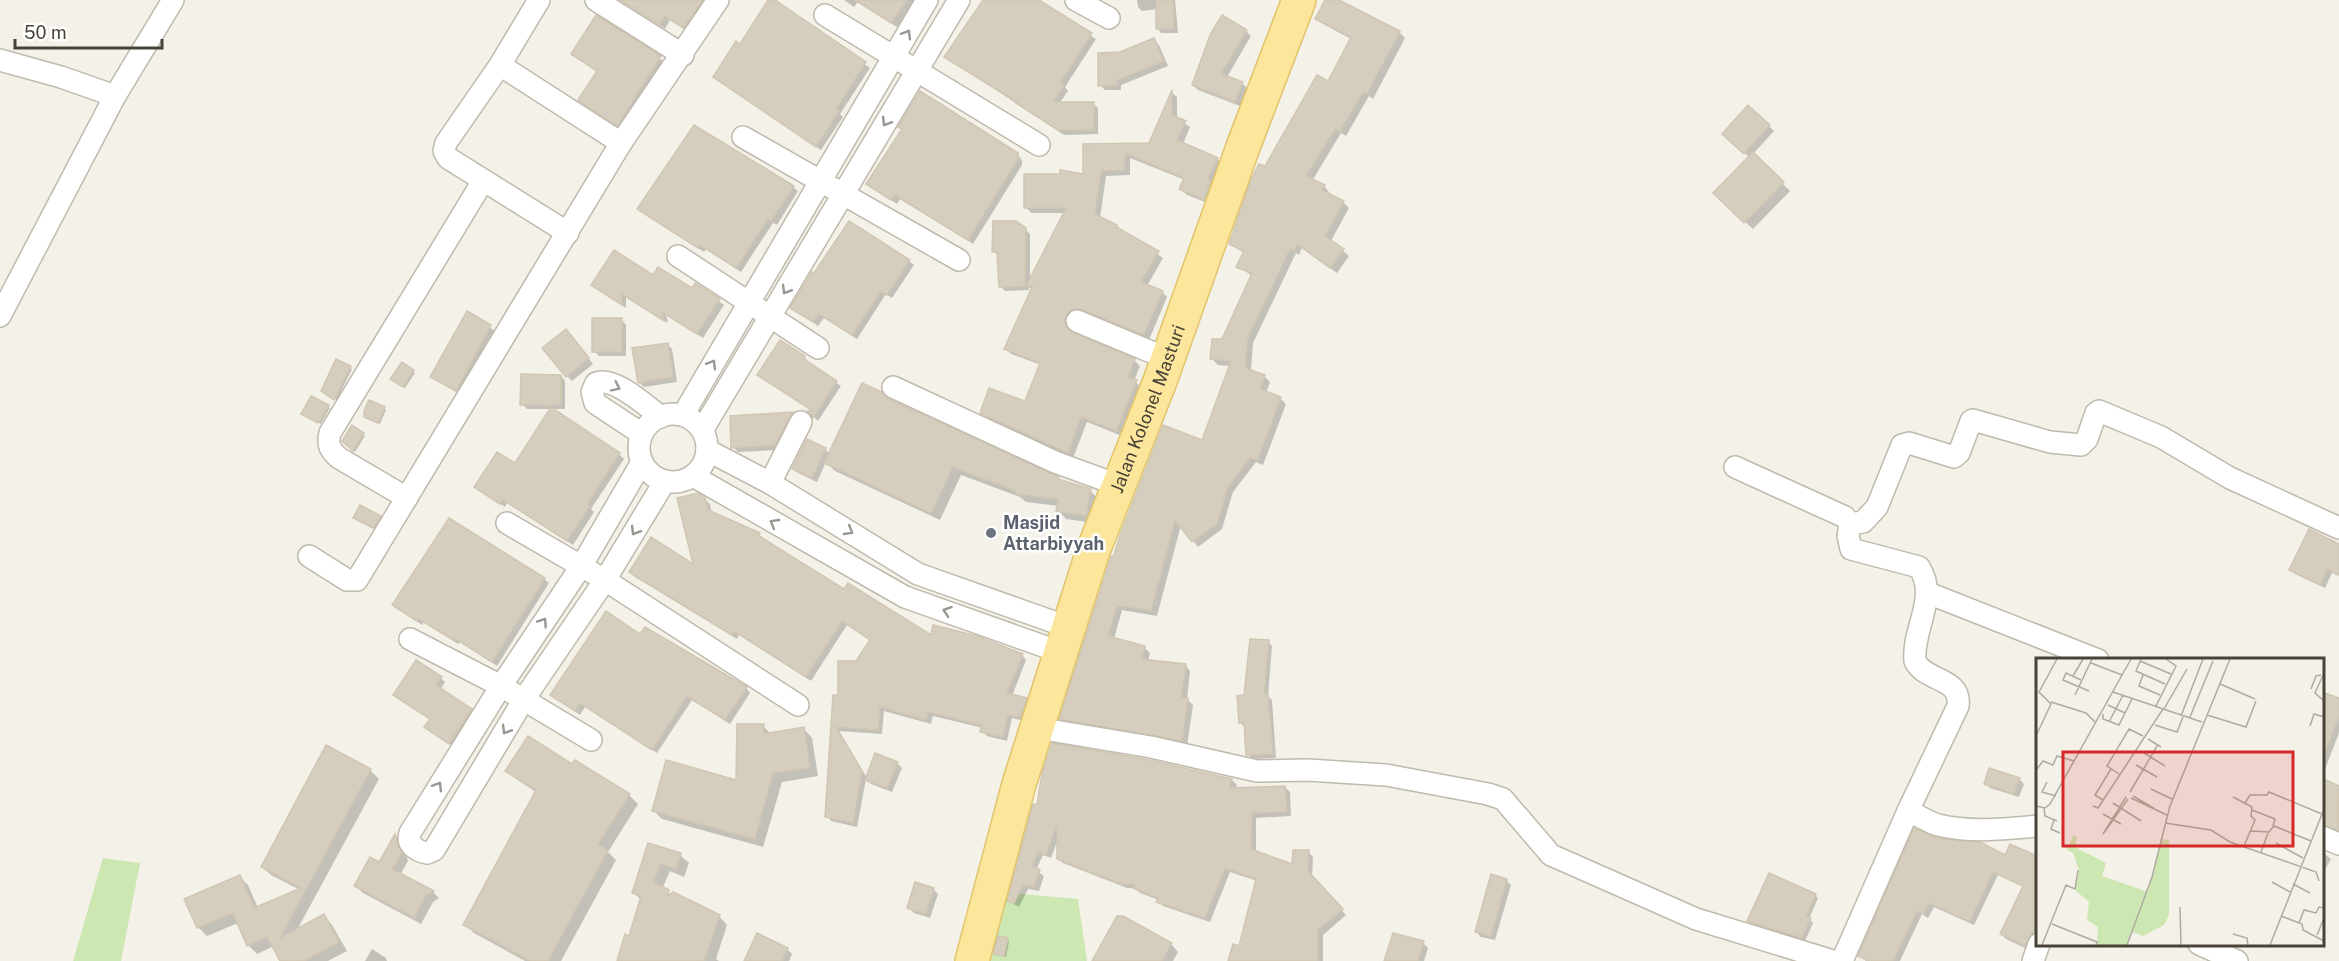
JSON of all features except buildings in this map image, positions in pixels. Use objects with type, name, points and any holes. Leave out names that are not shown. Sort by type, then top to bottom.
[{"type":"main road","name":"Jalan Kolonel Masturi","points":[[972,961],[1007,825],[1093,551],[1168,359],[1243,147],[1299,0]]},
{"type":"street","points":[[0,316],[115,96],[173,0]]},
{"type":"street","points":[[539,0],[500,65],[446,143],[444,150],[448,158],[568,233]]},
{"type":"street","points":[[596,0],[682,55]]},
{"type":"street","points":[[309,556],[347,580],[357,580],[621,143],[718,0]]},
{"type":"street","points":[[682,415],[927,0]]},
{"type":"street","points":[[959,0],[764,326],[705,440],[703,465],[693,476],[679,481],[665,481],[650,473],[642,462],[639,447],[642,434],[650,423],[661,417],[682,415],[694,420],[705,440],[918,574],[1009,606],[1064,639]]},
{"type":"street","points":[[1076,0],[1109,18]]},
{"type":"street","points":[[825,15],[1039,145]]},
{"type":"street","points":[[0,60],[62,77],[115,96]]},
{"type":"street","points":[[500,65],[621,143]]},
{"type":"street","points":[[882,76],[905,91]]},
{"type":"street","points":[[744,137],[959,260]]},
{"type":"street","points":[[407,498],[339,458],[332,452],[328,440],[330,433],[483,181]]},
{"type":"street","points":[[809,201],[831,214]]},
{"type":"street","points":[[678,256],[748,303],[764,326]]},
{"type":"street","points":[[738,321],[764,326],[818,348]]},
{"type":"street","points":[[1077,321],[1168,359]]},
{"type":"street","points":[[642,434],[595,403],[592,392],[596,383],[602,381],[615,384],[661,417]]},
{"type":"street","points":[[893,387],[1055,462],[1118,485]]},
{"type":"street","points":[[1850,524],[1863,522],[1877,507],[1902,444],[1909,443],[1954,457],[1959,453],[1972,421],[2081,446],[2087,439],[2096,413],[2099,411],[2161,437],[2230,478],[2339,528]]},
{"type":"street","points":[[770,483],[801,422]]},
{"type":"street","points":[[642,462],[577,572],[501,686],[410,833],[409,841],[412,847],[427,853],[434,850],[524,699],[600,586],[665,481]]},
{"type":"street","points":[[1735,466],[1845,517],[1850,524],[1848,536],[1851,549],[1919,567],[1925,576],[1928,593],[1916,645],[1915,661],[1922,670],[1955,688],[1959,701],[1842,961]]},
{"type":"street","points":[[693,476],[905,597],[1002,631],[1064,639]]},
{"type":"street","points":[[814,545],[827,518]]},
{"type":"street","points":[[507,523],[577,572],[798,705]]},
{"type":"street","points":[[1928,593],[2093,658]]},
{"type":"street","points":[[410,639],[501,686],[591,740]]},
{"type":"street","points":[[1037,728],[1151,747],[1257,771],[1308,770],[1386,774],[1488,794],[1503,800],[1551,855],[1696,919],[1833,961]]},
{"type":"street","points":[[1908,811],[1937,825],[1967,829],[1993,830],[2036,826]]},
{"type":"street","points":[[2324,838],[2339,844]]},
{"type":"street","points":[[2033,961],[2039,946]]},
{"type":"street","points":[[2201,946],[2237,961]]},
{"type":"green space","points":[[103,858],[140,863],[121,961],[73,961]]},
{"type":"green space","points":[[999,892],[1078,899],[1087,961],[983,961]]},
{"type":"place","name":"Masjid Attarbiyyah","points":[[991,533]]}]
